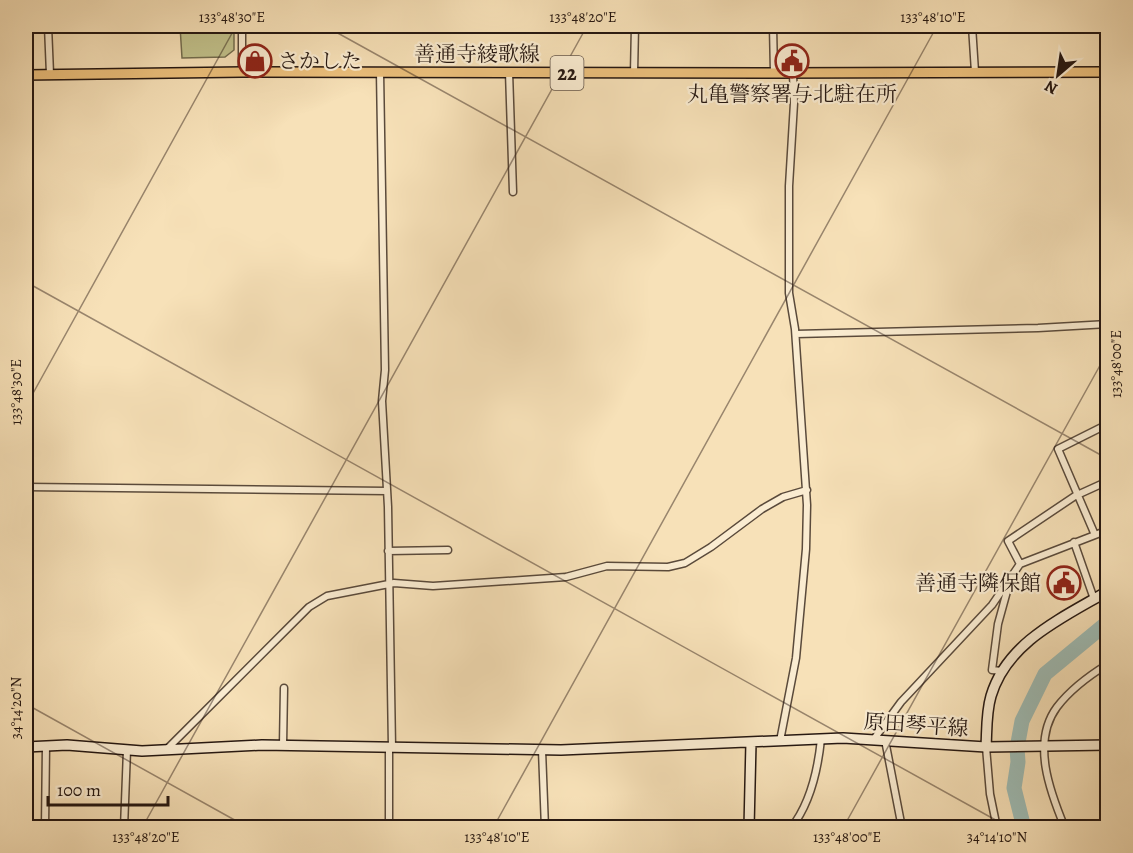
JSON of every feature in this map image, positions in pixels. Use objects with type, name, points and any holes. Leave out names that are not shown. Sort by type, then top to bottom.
[{"type":"main road","name":"善通寺綾歌線","points":[[26,75],[242,72],[1107,72]]},
{"type":"street","points":[[48,26],[50,74]]},
{"type":"street","points":[[242,72],[243,26]]},
{"type":"street","points":[[634,73],[635,26]]},
{"type":"street","points":[[773,26],[774,73]]},
{"type":"street","points":[[972,26],[975,72]]},
{"type":"street","points":[[380,72],[386,370],[382,401],[389,585],[389,828]]},
{"type":"street","points":[[509,72],[513,192]]},
{"type":"street","points":[[780,741],[798,636],[806,549],[807,490],[788,263],[793,73]]},
{"type":"street","points":[[795,334],[1107,324]]},
{"type":"street","points":[[1095,535],[1058,450],[1107,424]]},
{"type":"street","points":[[1020,564],[1008,541],[1079,494],[1107,481]]},
{"type":"street","points":[[26,487],[387,491]]},
{"type":"street","points":[[164,752],[309,607],[327,596],[389,585],[433,586],[566,577],[607,566],[668,567],[685,563],[783,497],[807,490]]},
{"type":"street","points":[[874,739],[901,702],[992,605],[1020,564],[1107,530]]},
{"type":"street","points":[[1074,542],[1094,599]]},
{"type":"street","points":[[388,551],[448,550]]},
{"type":"street","points":[[1002,670],[992,670],[998,624],[1010,581]]},
{"type":"street","name":"原田琴平線","points":[[26,747],[107,747],[164,752],[199,748],[283,745],[542,750],[874,739],[990,747],[991,697],[1002,670],[1015,652],[1034,636],[1107,591]]},
{"type":"street","points":[[1065,828],[1046,773],[1044,746],[1048,723],[1057,707],[1073,691],[1107,664]]},
{"type":"street","points":[[283,745],[284,688]]},
{"type":"street","points":[[792,828],[804,807],[819,755],[821,739]]},
{"type":"street","points":[[885,740],[902,828]]},
{"type":"street","points":[[749,828],[752,742]]},
{"type":"street","points":[[997,828],[990,794],[990,747],[1107,745]]},
{"type":"street","points":[[45,828],[46,746]]},
{"type":"street","points":[[124,828],[127,750]]},
{"type":"street","points":[[542,750],[544,828]]},
{"type":"street","points":[[46,781],[55,781]]},
{"type":"street","points":[[45,815],[53,816]]},
{"type":"street","points":[[146,828],[182,827]]},
{"type":"green space","points":[[180,26],[234,26],[234,50],[225,57],[182,58]]},
{"type":"waterway","points":[[1024,828],[1014,788],[1022,721],[1045,674],[1108,622]]},
{"type":"place","name":"さかした","points":[[255,61]]},
{"type":"place","name":"丸亀警察署与北駐在所","points":[[792,61]]},
{"type":"place","name":"善通寺隣保館","points":[[1064,583]]}]
